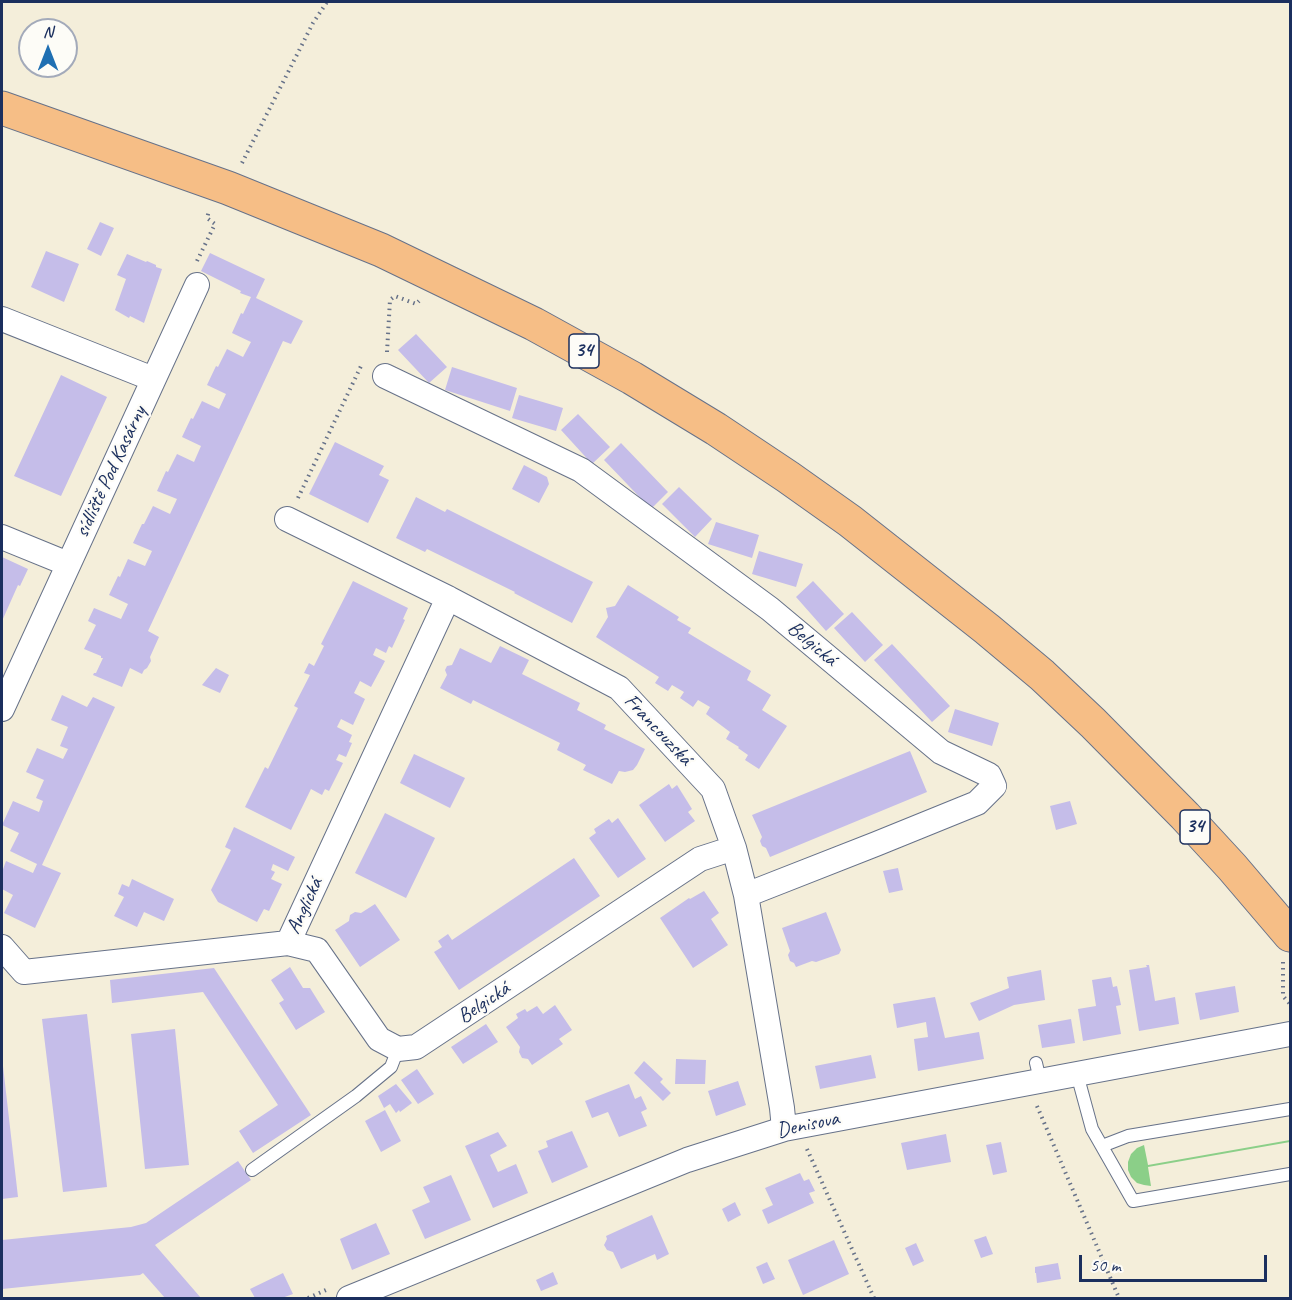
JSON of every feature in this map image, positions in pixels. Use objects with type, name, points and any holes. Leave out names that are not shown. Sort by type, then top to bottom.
[{"type":"main road","name":"34","points":[[2,108],[228,188],[381,250],[534,324],[632,378],[716,429],[850,521],[1042,675],[1094,723],[1232,867],[1286,946]]},
{"type":"street","name":"sídliště Pod Kasárny","points":[[2,709],[197,285]]},
{"type":"street","name":"sídliště Pod Kasárny","points":[[2,319],[153,379]]},
{"type":"street","name":"Belgická","points":[[385,375],[581,470],[770,609],[941,752],[989,775],[994,786],[977,803],[746,895]]},
{"type":"street","name":"Francouzská","points":[[287,519],[448,598],[619,688],[712,789],[734,848],[746,895],[782,1108],[791,1128]]},
{"type":"street","name":"sídliště Pod Kasárny","points":[[2,537],[68,564]]},
{"type":"street","name":"Anglická","points":[[2,947],[24,972],[288,943],[448,598]]},
{"type":"street","name":"Belgická","points":[[398,1049],[416,1047],[700,859],[734,848]]},
{"type":"street","points":[[288,943],[317,950],[379,1040],[398,1049]]},
{"type":"street","name":"Denisova","points":[[349,1299],[687,1160],[791,1128],[1034,1075],[1077,1074],[1290,1034]]},
{"type":"lane","points":[[252,1170],[356,1096],[391,1067],[398,1049]]},
{"type":"lane","points":[[1077,1074],[1092,1129],[1133,1201],[1290,1174]]},
{"type":"lane","points":[[1102,1146],[1128,1136],[1290,1109]]},
{"type":"path","points":[[238,171],[313,23],[327,2]]},
{"type":"path","points":[[197,285],[191,274],[215,224],[207,218],[210,208]]},
{"type":"path","points":[[287,519],[363,362],[385,375],[390,300],[395,296],[416,304],[421,299]]},
{"type":"path","points":[[1286,946],[1283,996],[1290,1004]]},
{"type":"path","points":[[1034,1075],[1119,1299]]},
{"type":"path","points":[[791,1128],[874,1299]]},
{"type":"path","points":[[308,1299],[316,1294]]},
{"type":"green space","points":[[1290,1140],[1290,1142],[1148,1167],[1151,1186],[1137,1183],[1128,1170],[1131,1154],[1144,1145],[1148,1165]]},
{"type":"building","points":[[100,222],[114,228],[101,256],[87,249]]},
{"type":"building","points":[[46,251],[79,264],[64,302],[31,287]]},
{"type":"building","points":[[210,253],[265,279],[256,298],[303,321],[291,344],[283,341],[148,631],[159,637],[150,657],[151,661],[142,674],[130,668],[122,687],[93,675],[103,658],[84,649],[96,625],[88,621],[94,608],[121,619],[128,604],[109,595],[128,559],[145,566],[152,551],[133,543],[153,506],[170,514],[177,499],[157,491],[166,471],[168,472],[177,454],[194,462],[201,446],[182,437],[191,418],[193,419],[202,401],[219,409],[226,394],[207,385],[216,366],[218,367],[227,349],[243,357],[251,342],[232,333],[251,297],[201,271]]},
{"type":"building","points":[[127,254],[162,269],[144,323],[115,310],[126,279],[117,275]]},
{"type":"building","points":[[416,334],[447,367],[429,383],[398,350]]},
{"type":"building","points":[[452,367],[517,388],[510,411],[445,390]]},
{"type":"building","points":[[61,375],[107,397],[61,496],[14,476]]},
{"type":"building","points":[[519,395],[563,408],[556,431],[512,418]]},
{"type":"building","points":[[578,414],[610,447],[592,464],[561,430]]},
{"type":"building","points":[[335,442],[384,466],[379,475],[389,480],[368,523],[309,494]]},
{"type":"building","points":[[621,443],[668,492],[651,509],[604,460]]},
{"type":"building","points":[[524,465],[547,477],[549,484],[539,503],[512,489]]},
{"type":"building","points":[[679,487],[712,519],[695,537],[662,504]]},
{"type":"building","points":[[416,497],[445,512],[447,509],[593,582],[572,623],[427,549],[425,552],[396,538]]},
{"type":"building","points":[[716,522],[759,535],[752,558],[708,544]]},
{"type":"building","points":[[759,551],[803,564],[796,587],[752,574]]},
{"type":"building","points":[[2,557],[28,569],[2,621]]},
{"type":"building","points":[[353,581],[408,608],[392,648],[389,646],[386,653],[376,648],[373,655],[385,661],[371,687],[360,681],[354,693],[365,699],[353,725],[341,719],[337,727],[352,735],[349,742],[352,743],[346,757],[339,754],[336,760],[343,763],[329,791],[325,789],[322,795],[311,789],[291,830],[245,807],[265,767],[268,769],[298,708],[294,706],[310,675],[304,673],[309,663],[314,666],[324,646],[321,644]]},
{"type":"building","points":[[813,581],[844,614],[826,631],[796,597]]},
{"type":"building","points":[[628,585],[679,617],[677,620],[691,628],[688,633],[751,671],[747,680],[771,695],[762,710],[787,726],[759,769],[745,760],[748,755],[726,739],[730,732],[706,714],[710,707],[698,700],[693,707],[680,698],[684,692],[672,685],[668,691],[655,683],[659,677],[596,637],[608,617],[606,608],[615,606]]},
{"type":"building","points":[[852,612],[883,645],[865,662],[834,628]]},
{"type":"building","points":[[892,644],[950,706],[932,722],[874,660]]},
{"type":"building","points":[[500,646],[529,660],[522,674],[580,703],[577,710],[606,725],[604,729],[645,749],[633,770],[619,771],[612,784],[583,770],[586,765],[557,750],[560,743],[473,700],[471,704],[440,688],[447,675],[445,670],[447,666],[452,665],[460,648],[491,663]]},
{"type":"building","points":[[216,668],[229,675],[220,693],[202,685]]},
{"type":"building","points":[[62,695],[87,707],[93,697],[115,707],[42,865],[61,873],[35,928],[4,913],[13,895],[2,889],[2,872],[6,861],[33,873],[37,864],[10,851],[19,833],[2,825],[13,801],[39,812],[43,801],[36,798],[44,780],[26,772],[37,748],[63,759],[68,749],[60,746],[68,727],[51,720]]},
{"type":"building","points":[[955,709],[999,723],[992,746],[948,732]]},
{"type":"building","points":[[910,751],[927,792],[770,857],[766,848],[762,846],[760,841],[762,837],[752,815]]},
{"type":"building","points":[[414,754],[465,778],[450,808],[400,783]]},
{"type":"building","points":[[669,784],[672,789],[677,785],[692,809],[688,812],[695,821],[665,842],[639,805]]},
{"type":"building","points":[[1070,801],[1077,824],[1056,830],[1050,806]]},
{"type":"building","points":[[385,813],[435,838],[406,898],[355,873]]},
{"type":"building","points":[[618,818],[646,859],[618,878],[589,838],[596,833],[594,829],[609,819],[612,823]]},
{"type":"building","points":[[234,827],[295,857],[288,871],[273,864],[271,870],[275,872],[271,879],[282,884],[269,911],[264,909],[257,922],[218,902],[211,890],[231,850],[225,847]]},
{"type":"building","points":[[574,858],[600,896],[459,990],[434,952],[442,947],[438,941],[448,934],[452,940]]},
{"type":"building","points":[[898,868],[903,890],[889,893],[883,871]]},
{"type":"building","points":[[132,879],[174,899],[164,921],[144,912],[137,927],[114,916],[124,897],[118,894],[122,884],[129,887]]},
{"type":"building","points":[[704,891],[719,913],[711,919],[728,945],[693,968],[660,918],[689,898]]},
{"type":"building","points":[[375,904],[400,940],[360,967],[335,930],[349,921],[350,915],[355,912],[361,913]]},
{"type":"building","points":[[826,912],[841,950],[839,954],[796,967],[790,961],[788,955],[790,951],[782,928]]},
{"type":"building","points":[[1146,965],[1149,965],[1155,1001],[1175,997],[1179,1024],[1139,1031],[1129,970],[1147,967]]},
{"type":"building","points":[[290,967],[303,988],[310,988],[325,1012],[296,1030],[279,1003],[284,1000],[271,980]]},
{"type":"building","points":[[214,968],[311,1115],[253,1153],[239,1131],[278,1105],[203,992],[112,1003],[110,980]]},
{"type":"building","points":[[1041,970],[1045,1000],[1014,1005],[979,1021],[970,1003],[1009,988],[1007,977]]},
{"type":"building","points":[[1111,977],[1113,987],[1117,986],[1121,1005],[1116,1006],[1121,1034],[1083,1041],[1078,1009],[1096,1006],[1092,980]]},
{"type":"building","points":[[1235,986],[1239,1012],[1200,1020],[1195,993]]},
{"type":"building","points":[[935,997],[945,1038],[979,1032],[984,1059],[918,1071],[914,1039],[928,1037],[926,1022],[897,1028],[893,1004]]},
{"type":"building","points":[[555,1005],[572,1030],[559,1039],[563,1044],[532,1065],[528,1059],[522,1058],[519,1052],[520,1047],[506,1027],[518,1018],[516,1014],[525,1009],[527,1012],[537,1006],[543,1014]]},
{"type":"building","points":[[87,1014],[107,1187],[63,1192],[42,1019]]},
{"type":"building","points":[[1071,1019],[1075,1043],[1042,1048],[1038,1025]]},
{"type":"building","points":[[486,1024],[498,1042],[463,1064],[451,1047]]},
{"type":"building","points":[[175,1029],[189,1165],[145,1169],[131,1034]]},
{"type":"building","points":[[871,1055],[876,1078],[820,1089],[815,1066]]},
{"type":"building","points":[[676,1059],[706,1060],[705,1084],[675,1084]]},
{"type":"building","points":[[644,1061],[663,1079],[660,1082],[671,1093],[663,1101],[634,1073]]},
{"type":"building","points":[[2,1066],[18,1197],[2,1199]]},
{"type":"building","points":[[417,1069],[434,1094],[418,1104],[401,1080]]},
{"type":"building","points":[[738,1081],[746,1105],[716,1116],[708,1091]]},
{"type":"building","points":[[396,1084],[412,1103],[396,1113],[390,1104],[384,1108],[378,1096]]},
{"type":"building","points":[[629,1084],[635,1099],[641,1096],[647,1109],[641,1112],[647,1126],[619,1137],[608,1112],[592,1118],[585,1101]]},
{"type":"building","points":[[385,1110],[401,1141],[381,1152],[365,1121]]},
{"type":"building","points":[[572,1131],[588,1167],[552,1183],[538,1151],[548,1147],[546,1141]]},
{"type":"building","points":[[498,1132],[507,1146],[490,1155],[498,1172],[516,1164],[528,1193],[493,1208],[465,1146]]},
{"type":"building","points":[[946,1134],[951,1162],[907,1170],[901,1143]]},
{"type":"building","points":[[1001,1142],[1007,1172],[993,1175],[986,1145]]},
{"type":"building","points":[[238,1161],[251,1180],[155,1245],[201,1298],[165,1298],[143,1273],[2,1289],[2,1240],[131,1227],[146,1223]]},
{"type":"building","points":[[800,1173],[804,1181],[809,1179],[815,1191],[809,1193],[814,1203],[768,1224],[762,1210],[773,1205],[765,1188]]},
{"type":"building","points":[[451,1175],[471,1220],[425,1239],[412,1210],[430,1202],[423,1187]]},
{"type":"building","points":[[735,1202],[741,1215],[728,1222],[722,1209]]},
{"type":"building","points":[[652,1215],[669,1254],[657,1260],[655,1254],[621,1269],[613,1252],[607,1250],[604,1245],[606,1236]]},
{"type":"building","points":[[376,1223],[390,1254],[352,1270],[340,1239]]},
{"type":"building","points":[[986,1236],[993,1254],[981,1258],[974,1240]]},
{"type":"building","points":[[834,1240],[849,1274],[803,1295],[788,1260]]},
{"type":"building","points":[[916,1243],[924,1261],[913,1266],[905,1248]]},
{"type":"building","points":[[767,1262],[775,1279],[763,1284],[756,1267]]},
{"type":"building","points":[[1058,1263],[1061,1279],[1037,1283],[1035,1267]]},
{"type":"building","points":[[553,1272],[558,1284],[541,1291],[536,1280]]},
{"type":"building","points":[[283,1273],[293,1294],[282,1298],[255,1298],[250,1289]]}]
